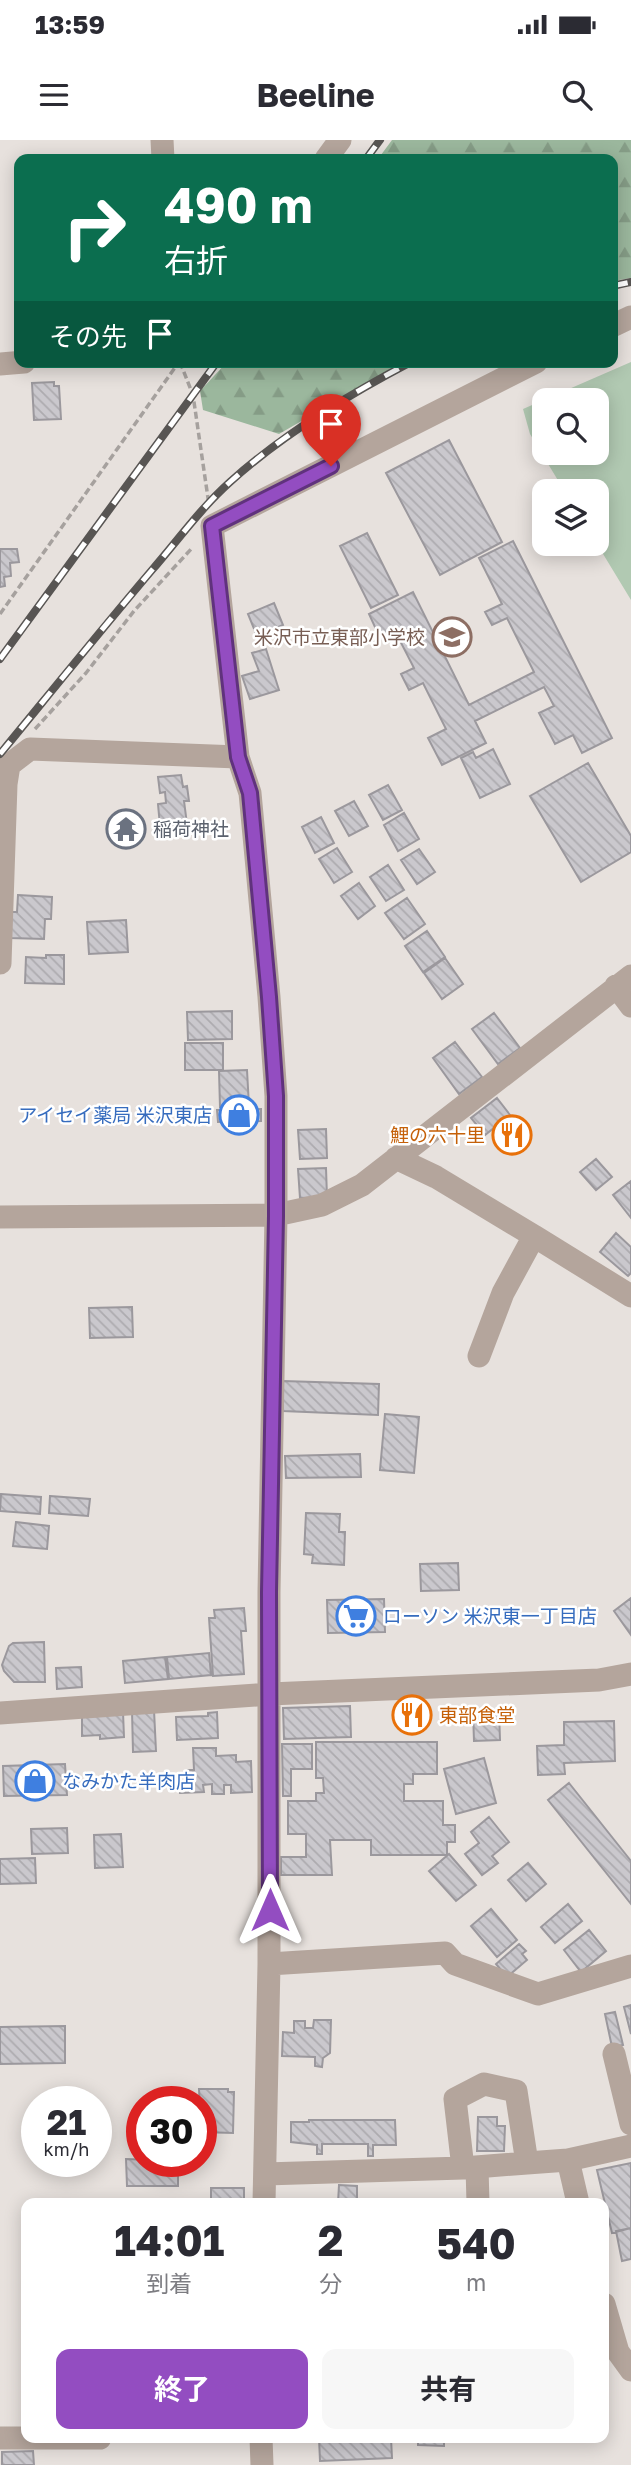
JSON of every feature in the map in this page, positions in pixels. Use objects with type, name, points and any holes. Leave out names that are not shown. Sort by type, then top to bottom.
[{"type":"street","points":[[264,2198],[269,1964],[269,1592],[276,1096],[250,793],[238,757],[212,526],[524,368]]},
{"type":"street","points":[[0,963],[6,784],[9,765],[30,749],[238,757]]},
{"type":"street","points":[[0,1217],[276,1216],[322,1205],[362,1185],[624,981],[631,1006]]},
{"type":"street","points":[[396,1158],[436,1177],[631,1296]]},
{"type":"street","points":[[480,1356],[503,1293],[534,1236]]},
{"type":"street","points":[[0,1713],[270,1694],[599,1680],[631,1674]]},
{"type":"street","points":[[269,1964],[445,1953],[455,1964],[538,1994],[631,1966]]},
{"type":"street","points":[[614,2054],[631,2124]]},
{"type":"street","points":[[477,2198],[455,2099],[484,2084],[516,2091],[527,2163]]},
{"type":"street","points":[[265,2174],[470,2167],[568,2160],[631,2146]]},
{"type":"street","points":[[568,2160],[577,2198]]},
{"type":"street","points":[[609,2321],[618,2352],[631,2370]]},
{"type":"street","points":[[0,2438],[21,2438]]},
{"type":"street","points":[[261,2443],[262,2465]]},
{"type":"path","points":[[0,614],[175,368]]},
{"type":"path","points":[[34,730],[86,673],[134,611],[212,526],[193,395],[182,368]]},
{"type":"green space","points":[[392,140],[631,140],[631,278],[618,280],[618,154],[382,154]]},
{"type":"green space","points":[[631,362],[631,600],[604,556],[609,556],[609,479],[557,479],[549,465],[609,465],[609,388],[571,388]]},
{"type":"green space","points":[[221,368],[394,368],[279,434],[203,410],[200,391]]},
{"type":"green space","points":[[532,405],[532,437],[523,409]]},
{"type":"building","points":[[54,382],[54,386],[59,386],[61,419],[34,420],[32,383]]},
{"type":"building","points":[[449,440],[502,542],[440,575],[386,473]]},
{"type":"building","points":[[367,533],[398,595],[371,608],[340,546]]},
{"type":"building","points":[[513,541],[612,738],[582,753],[573,735],[555,744],[539,713],[554,706],[544,687],[475,721],[486,743],[442,765],[428,738],[446,729],[423,683],[409,690],[401,674],[414,668],[395,631],[380,638],[369,614],[413,592],[469,705],[534,672],[507,618],[492,625],[485,612],[502,604],[479,558]]},
{"type":"building","points":[[0,549],[17,549],[19,562],[10,563],[11,576],[4,577],[5,586],[0,587]]},
{"type":"building","points":[[274,603],[283,625],[257,636],[248,614]]},
{"type":"building","points":[[266,649],[279,690],[250,699],[242,676],[259,671],[252,653]]},
{"type":"building","points":[[493,749],[510,784],[480,798],[461,758],[473,752],[476,758]]},
{"type":"building","points":[[588,763],[631,836],[631,852],[581,882],[530,796]]},
{"type":"building","points":[[181,775],[183,787],[187,786],[189,801],[184,801],[187,824],[160,826],[158,804],[166,803],[165,792],[160,793],[158,777]]},
{"type":"building","points":[[388,785],[402,810],[383,820],[369,795]]},
{"type":"building","points":[[354,801],[368,826],[349,836],[335,811]]},
{"type":"building","points":[[404,813],[419,839],[398,851],[384,825]]},
{"type":"building","points":[[321,817],[334,843],[315,853],[302,827]]},
{"type":"building","points":[[337,848],[352,872],[334,883],[319,859]]},
{"type":"building","points":[[419,849],[435,872],[417,884],[401,860]]},
{"type":"building","points":[[388,865],[404,890],[386,901],[370,877]]},
{"type":"building","points":[[359,883],[375,906],[358,919],[341,896]]},
{"type":"building","points":[[18,895],[52,897],[51,919],[45,919],[44,939],[10,938],[11,912],[17,912]]},
{"type":"building","points":[[407,898],[425,924],[404,939],[385,913]]},
{"type":"building","points":[[126,920],[128,952],[89,954],[87,922]]},
{"type":"building","points":[[427,931],[445,957],[423,972],[405,946]]},
{"type":"building","points":[[46,955],[64,955],[64,984],[25,983],[26,957],[46,958]]},
{"type":"building","points":[[445,958],[463,984],[442,999],[424,973]]},
{"type":"building","points":[[232,1011],[232,1039],[188,1040],[187,1012]]},
{"type":"building","points":[[494,1013],[520,1048],[498,1064],[472,1029]]},
{"type":"building","points":[[455,1042],[482,1077],[459,1094],[433,1058]]},
{"type":"building","points":[[185,1043],[223,1043],[223,1070],[185,1070]]},
{"type":"building","points":[[247,1070],[249,1106],[220,1107],[219,1071]]},
{"type":"building","points":[[497,1098],[510,1115],[485,1135],[471,1118]]},
{"type":"building","name":"アイセイ薬局 米沢東店","points":[[261,1109],[261,1121],[218,1122],[217,1110]]},
{"type":"building","points":[[326,1129],[327,1158],[300,1159],[298,1130]]},
{"type":"building","points":[[596,1159],[612,1177],[596,1190],[580,1172]]},
{"type":"building","points":[[326,1168],[327,1197],[300,1198],[298,1169]]},
{"type":"building","points":[[631,1181],[631,1218],[613,1195]]},
{"type":"building","points":[[616,1233],[631,1247],[631,1273],[628,1276],[600,1252]]},
{"type":"building","points":[[132,1307],[133,1337],[90,1338],[89,1308]]},
{"type":"building","points":[[283,1381],[379,1384],[378,1415],[283,1411]]},
{"type":"building","points":[[385,1414],[419,1417],[414,1473],[380,1470]]},
{"type":"building","points":[[360,1454],[361,1477],[286,1478],[285,1456]]},
{"type":"building","points":[[1,1494],[41,1497],[40,1514],[0,1511]]},
{"type":"building","points":[[50,1496],[90,1499],[88,1516],[49,1513]]},
{"type":"building","points":[[306,1513],[340,1514],[339,1532],[345,1532],[344,1565],[312,1563],[313,1555],[304,1554]]},
{"type":"building","points":[[16,1522],[49,1526],[47,1549],[13,1546]]},
{"type":"building","points":[[458,1563],[459,1590],[421,1591],[420,1564]]},
{"type":"building","points":[[631,1598],[631,1635],[614,1611]]},
{"type":"building","name":"ローソン 米沢東一丁目店","points":[[384,1599],[385,1632],[328,1633],[327,1600]]},
{"type":"building","points":[[244,1608],[246,1631],[241,1631],[244,1674],[213,1676],[209,1618],[215,1618],[214,1610]]},
{"type":"building","points":[[44,1642],[45,1682],[14,1682],[2,1665],[9,1646],[13,1643]]},
{"type":"building","points":[[209,1653],[211,1675],[169,1679],[167,1657]]},
{"type":"building","points":[[165,1657],[168,1679],[125,1683],[123,1661]]},
{"type":"building","points":[[81,1667],[82,1687],[57,1689],[56,1668]]},
{"type":"building","points":[[350,1706],[351,1737],[284,1739],[283,1708]]},
{"type":"building","points":[[398,1709],[425,1710],[425,1726],[398,1726]]},
{"type":"building","points":[[154,1710],[156,1751],[133,1752],[132,1711]]},
{"type":"building","points":[[499,1711],[500,1740],[474,1741],[473,1712]]},
{"type":"building","points":[[123,1712],[124,1737],[100,1739],[100,1735],[82,1736],[82,1714]]},
{"type":"building","points":[[217,1712],[218,1738],[177,1740],[176,1717],[208,1716],[208,1713]]},
{"type":"building","points":[[614,1721],[615,1761],[564,1763],[565,1774],[538,1775],[537,1746],[564,1745],[564,1722]]},
{"type":"building","points":[[316,1742],[437,1742],[437,1774],[413,1774],[413,1784],[404,1784],[404,1801],[443,1801],[443,1825],[455,1825],[455,1842],[447,1842],[447,1855],[371,1855],[371,1840],[330,1840],[332,1875],[281,1875],[281,1857],[306,1857],[306,1834],[288,1834],[288,1801],[316,1801],[316,1793],[324,1793],[323,1778],[316,1778]]},
{"type":"building","points":[[282,1744],[312,1744],[312,1769],[291,1769],[291,1796],[283,1796]]},
{"type":"building","points":[[193,1748],[216,1748],[216,1756],[236,1755],[236,1762],[251,1761],[252,1792],[231,1793],[231,1785],[224,1785],[224,1794],[212,1794],[212,1784],[203,1785],[204,1792],[180,1793],[179,1781],[189,1781],[188,1770],[194,1770]]},
{"type":"building","points":[[484,1758],[496,1803],[456,1814],[444,1769]]},
{"type":"building","points":[[65,1764],[67,1795],[4,1796],[3,1766]]},
{"type":"building","points":[[569,1783],[631,1861],[631,1904],[548,1800]]},
{"type":"building","points":[[489,1817],[509,1842],[492,1856],[498,1863],[482,1875],[465,1854],[479,1843],[471,1832]]},
{"type":"building","points":[[67,1828],[68,1853],[32,1854],[31,1829]]},
{"type":"building","points":[[121,1834],[123,1867],[95,1868],[94,1835]]},
{"type":"building","points":[[449,1854],[476,1885],[456,1901],[429,1871]]},
{"type":"building","points":[[35,1858],[36,1883],[0,1884],[0,1859]]},
{"type":"building","points":[[528,1863],[546,1884],[526,1901],[508,1880]]},
{"type":"building","points":[[568,1904],[582,1921],[555,1943],[541,1927]]},
{"type":"building","points":[[491,1909],[517,1940],[497,1957],[471,1926]]},
{"type":"building","points":[[589,1930],[606,1951],[581,1972],[564,1950]]},
{"type":"building","points":[[519,1944],[526,1951],[522,1954],[527,1960],[507,1977],[496,1964]]},
{"type":"building","points":[[631,2005],[631,2034],[624,2007]]},
{"type":"building","points":[[615,2012],[623,2045],[612,2047],[605,2014]]},
{"type":"building","points":[[314,2020],[331,2020],[330,2053],[323,2058],[322,2067],[315,2066],[315,2057],[282,2056],[283,2032],[294,2033],[294,2021],[305,2021],[305,2028],[313,2028]]},
{"type":"building","points":[[65,2026],[65,2063],[0,2064],[0,2027]]},
{"type":"building","points":[[217,2089],[234,2092],[233,2133],[217,2132]]},
{"type":"building","points":[[478,2117],[497,2117],[497,2126],[505,2126],[504,2151],[477,2151]]},
{"type":"building","points":[[395,2120],[396,2145],[373,2145],[373,2156],[368,2156],[368,2144],[322,2144],[322,2154],[317,2154],[317,2145],[291,2142],[291,2122]]},
{"type":"building","points":[[631,2163],[631,2228],[612,2233],[609,2198],[604,2198],[597,2170]]},
{"type":"building","points":[[127,2177],[178,2177],[178,2186],[127,2186]]},
{"type":"building","points":[[339,2185],[357,2186],[357,2198],[338,2198]]},
{"type":"building","points":[[211,2188],[244,2188],[244,2198],[211,2198]]},
{"type":"building","points":[[631,2228],[631,2259],[622,2261],[616,2231]]},
{"type":"building","points":[[319,2443],[391,2443],[392,2458],[320,2461]]},
{"type":"building","points":[[418,2443],[444,2443],[444,2446]]},
{"type":"building","points":[[33,2451],[34,2465],[2,2465],[2,2452]]},
{"type":"railway","points":[[370,154],[380,140]]},
{"type":"railway","points":[[618,285],[631,282]]},
{"type":"railway","points":[[0,659],[213,368]]},
{"type":"railway","points":[[0,754],[219,492],[250,464],[294,432],[400,368]]},
{"type":"place","name":"米沢市立東部小学校","points":[[452,637]]},
{"type":"place","name":"稲荷神社","points":[[126,829]]},
{"type":"place","name":"アイセイ薬局 米沢東店","points":[[239,1115]]},
{"type":"place","name":"鯉の六十里","points":[[512,1135]]},
{"type":"place","name":"ローソン 米沢東一丁目店","points":[[356,1616]]},
{"type":"place","name":"東部食堂","points":[[412,1715]]},
{"type":"place","name":"なみかた羊肉店","points":[[35,1781]]},
{"type":"route","points":[[270,1910],[269,1592],[276,1096],[250,793],[238,757],[212,526],[331,466]]}]
